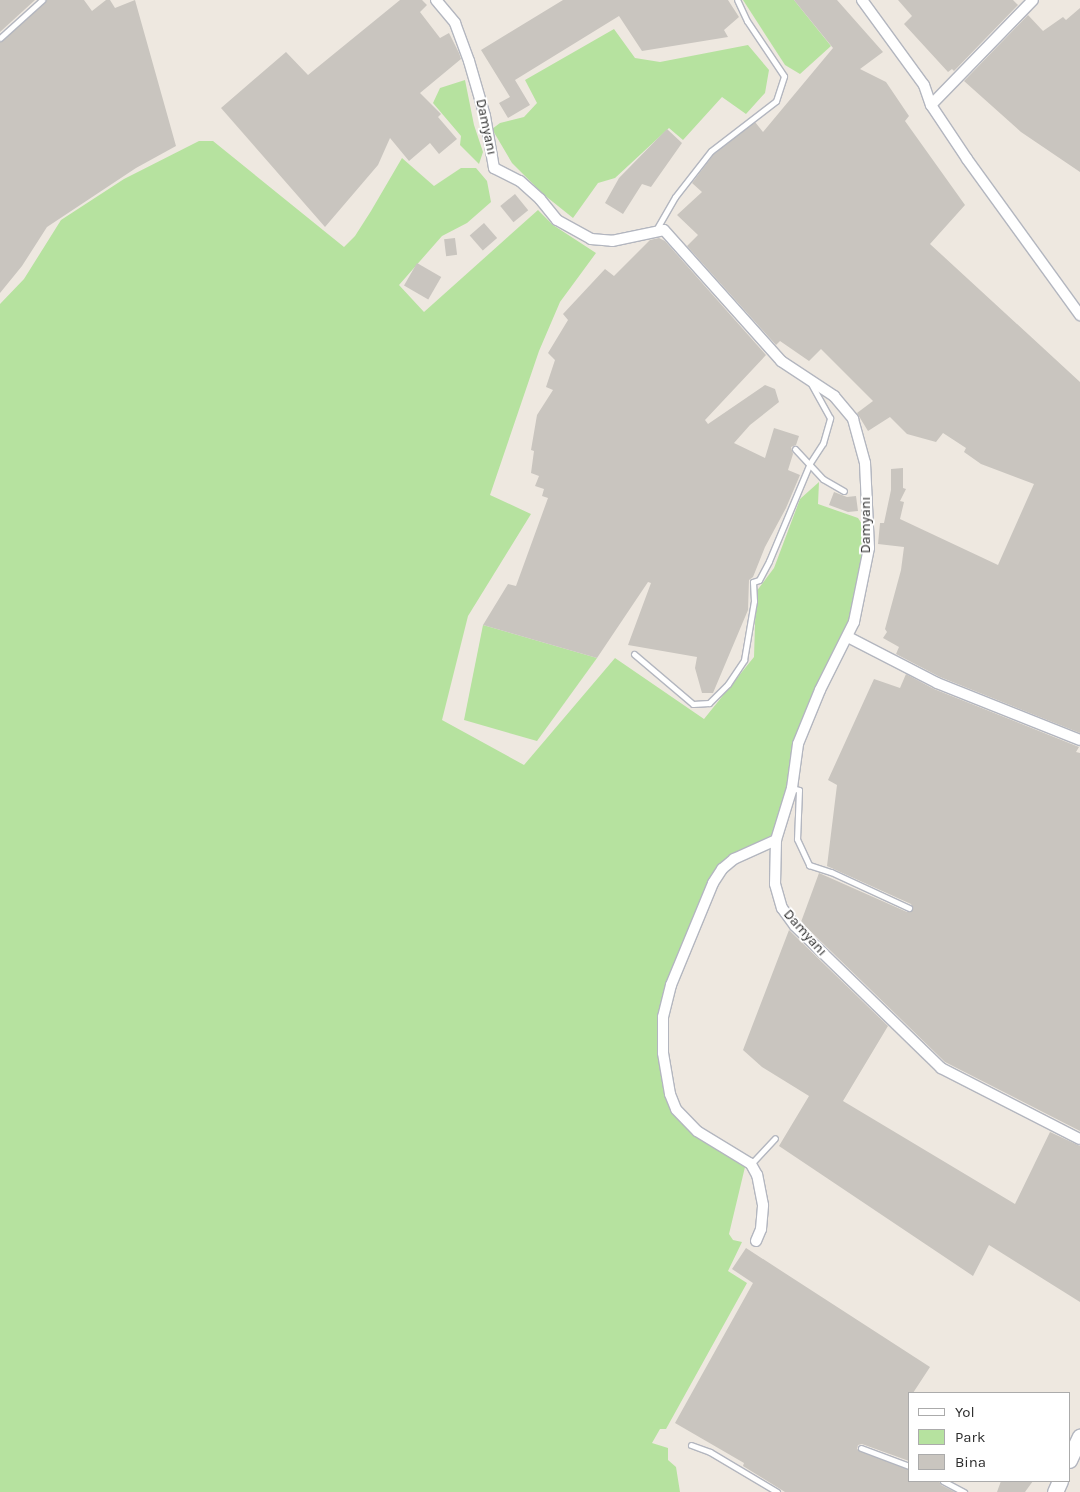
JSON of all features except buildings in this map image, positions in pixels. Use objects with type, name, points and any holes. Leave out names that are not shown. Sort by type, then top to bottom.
[{"type":"street","name":"Damyanı","points":[[436,0],[455,23],[469,61],[485,116],[494,168],[520,181],[540,199],[557,220],[591,239],[612,241],[664,230],[781,361],[807,376],[834,396],[852,419],[865,463],[869,548],[854,622],[820,690],[798,744],[792,788],[776,840],[774,884],[782,908],[795,926],[941,1068],[1080,1139]]},
{"type":"street","points":[[862,0],[924,85],[931,105],[966,159],[1080,315]]},
{"type":"street","points":[[931,105],[1033,0]]},
{"type":"street","points":[[848,637],[937,683],[1080,740]]},
{"type":"street","points":[[756,1241],[761,1229],[762,1205],[757,1175],[751,1164],[697,1131],[676,1110],[670,1094],[663,1053],[663,1017],[671,985],[713,883],[722,869],[734,859],[776,840]]},
{"type":"street","points":[[1070,1458],[1080,1436]]},
{"type":"lane","points":[[0,38],[42,0]]},
{"type":"lane","points":[[656,231],[676,197],[711,151],[776,101],[784,76],[747,21],[737,0]]},
{"type":"lane","points":[[634,654],[693,704],[710,703],[728,684],[744,660],[754,601],[753,582],[760,580],[769,561],[810,463],[823,443],[830,418],[807,376]]},
{"type":"lane","points":[[795,449],[823,479],[844,491]]},
{"type":"lane","points":[[792,788],[798,790],[797,839],[808,865],[831,872],[909,908]]},
{"type":"lane","points":[[751,1164],[776,1138]]},
{"type":"lane","points":[[691,1445],[710,1452],[777,1492]]},
{"type":"lane","points":[[861,1448],[908,1466]]},
{"type":"lane","points":[[945,1482],[964,1492]]},
{"type":"green space","points":[[743,0],[794,0],[831,46],[800,74],[785,65]]},
{"type":"green space","points":[[614,29],[635,58],[660,62],[748,45],[769,70],[765,93],[746,114],[722,97],[683,140],[669,128],[615,178],[598,183],[573,218],[543,194],[512,163],[492,129],[500,123],[524,117],[537,103],[525,80]]},
{"type":"green space","points":[[465,80],[474,125],[483,152],[479,164],[460,145],[461,136],[433,103],[440,88]]},
{"type":"green space","points":[[199,141],[213,141],[344,247],[355,236],[402,158],[434,186],[461,168],[476,168],[487,181],[491,202],[467,223],[442,236],[399,285],[424,312],[538,210],[553,225],[596,253],[560,302],[539,351],[490,495],[531,514],[468,616],[442,720],[524,765],[615,658],[704,719],[754,657],[756,592],[774,568],[800,499],[819,482],[818,504],[858,518],[862,524],[861,575],[850,621],[818,690],[772,835],[732,856],[721,866],[660,1017],[673,1111],[683,1124],[745,1167],[729,1234],[733,1240],[742,1242],[728,1271],[747,1283],[666,1429],[660,1429],[652,1443],[668,1448],[668,1460],[676,1467],[680,1492],[0,1492],[0,304],[24,279],[61,220],[124,179]]},
{"type":"green space","points":[[483,625],[597,658],[537,741],[464,720]]}]
